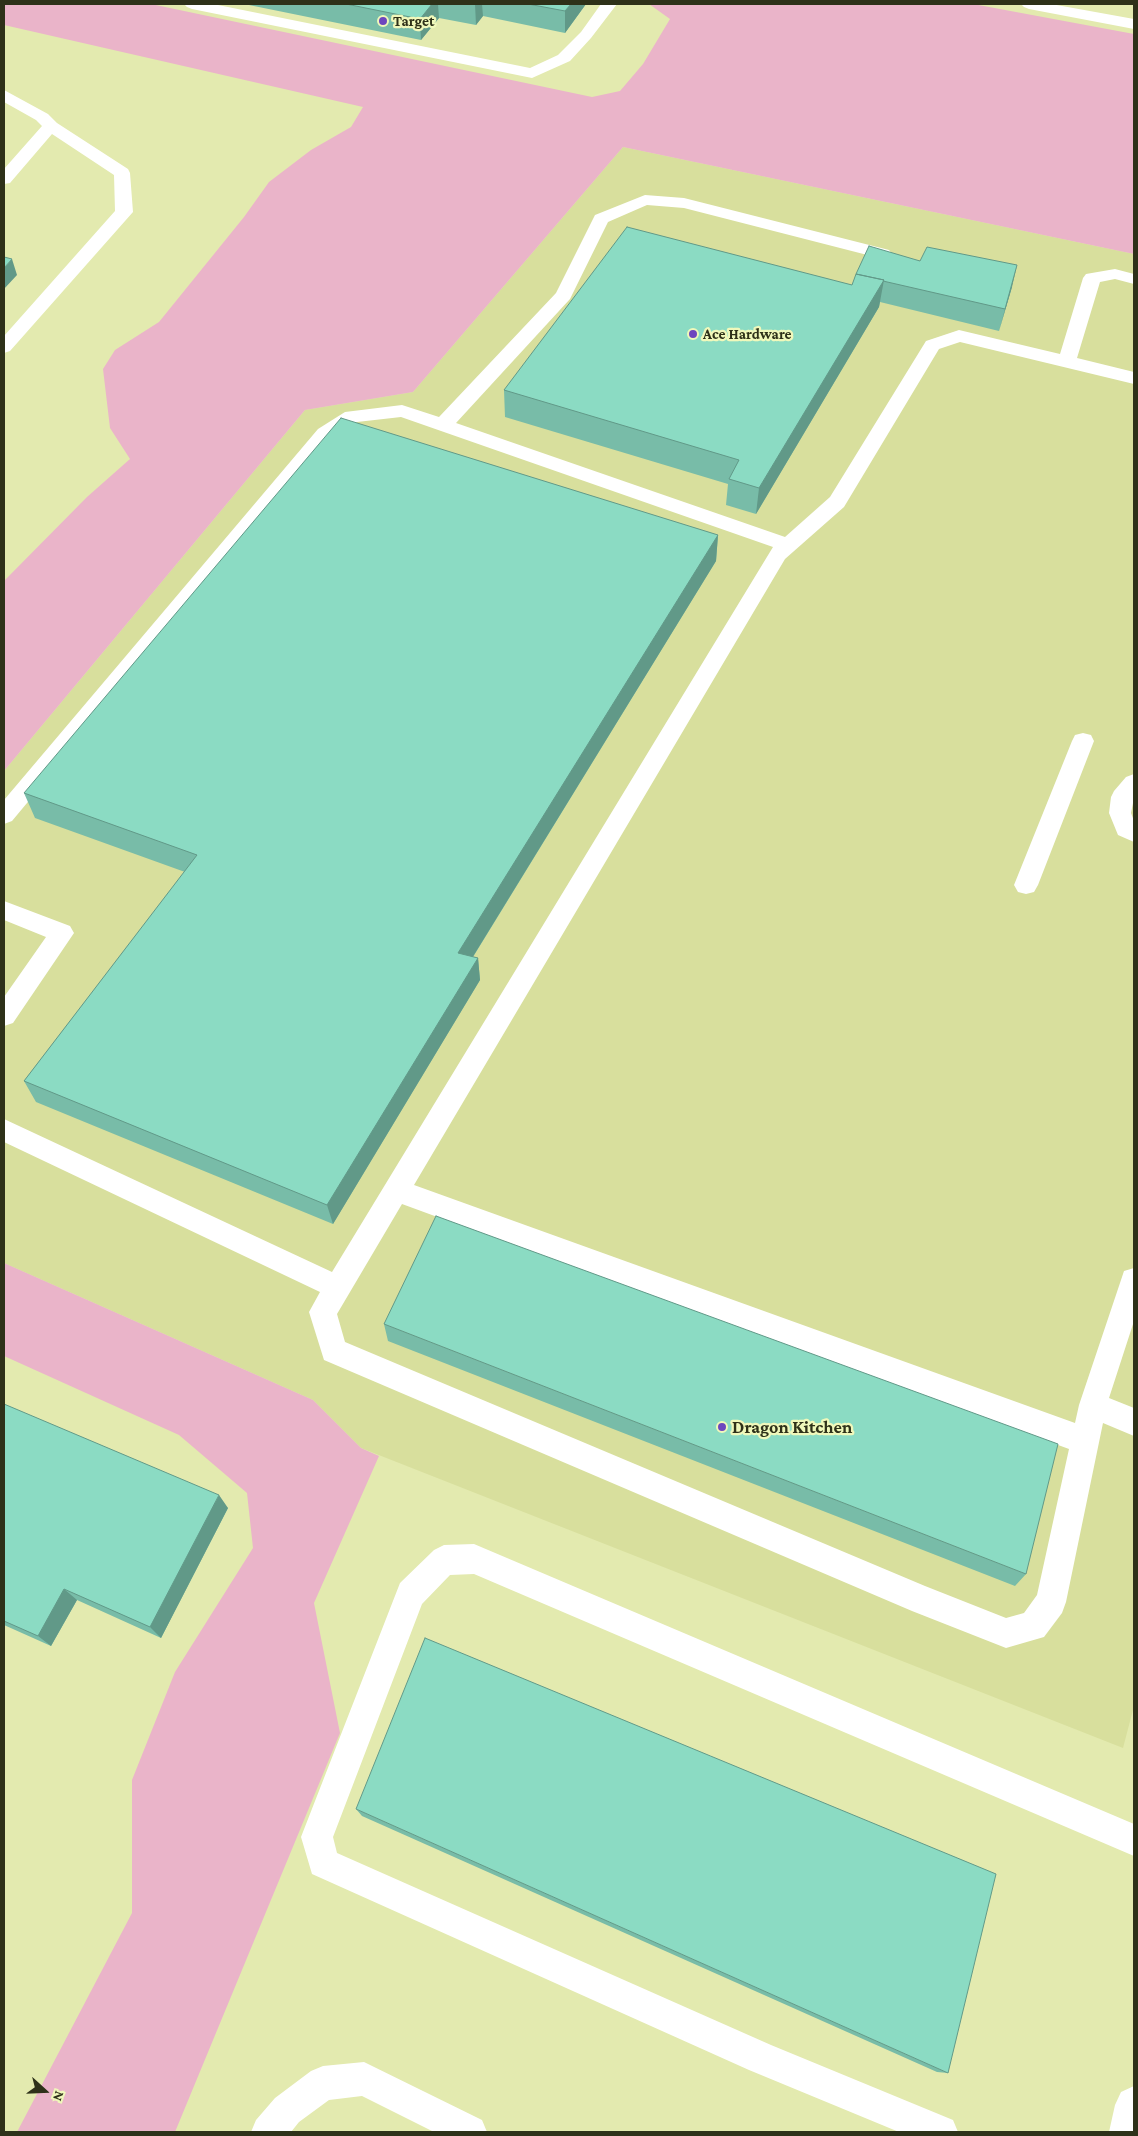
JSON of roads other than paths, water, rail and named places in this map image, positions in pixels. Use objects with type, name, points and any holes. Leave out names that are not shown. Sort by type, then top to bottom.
[{"type":"main road","points":[[1128,2132],[1134,2105]]},
{"type":"lane","points":[[192,4],[532,72],[564,58],[586,35],[609,4]]},
{"type":"lane","points":[[1029,4],[1134,24]]},
{"type":"lane","points":[[4,95],[42,117],[51,126],[122,173],[124,212],[4,347]]},
{"type":"lane","points":[[4,178],[51,126]]},
{"type":"lane","points":[[443,425],[564,295],[601,218],[645,200],[684,203],[882,254]]},
{"type":"lane","points":[[1067,361],[1092,278],[1115,274],[1134,279]]},
{"type":"lane","points":[[1134,378],[959,336],[932,345],[837,502],[778,554],[767,571],[323,1312],[334,1351],[913,1596],[1006,1632],[1033,1626],[1051,1602],[1093,1405],[1134,1280]]},
{"type":"lane","points":[[4,815],[325,433],[352,416],[402,411],[788,545]]},
{"type":"lane","points":[[1026,885],[1083,741]]},
{"type":"lane","points":[[1134,783],[1122,797],[1120,813],[1126,829],[1134,833]]},
{"type":"lane","points":[[4,910],[62,933],[4,1016]]},
{"type":"lane","points":[[4,1130],[337,1286]]},
{"type":"lane","points":[[396,1190],[1086,1441]]},
{"type":"lane","points":[[1093,1405],[1134,1422]]},
{"type":"lane","points":[[941,2132],[761,2058],[323,1864],[317,1837],[411,1594],[444,1560],[474,1559],[1134,1840]]},
{"type":"lane","points":[[268,2132],[287,2110],[323,2083],[364,2079],[470,2132]]},
{"type":"place","name":"Target","points":[[383,21]]},
{"type":"place","name":"Ace Hardware","points":[[693,334]]},
{"type":"place","name":"Dragon Kitchen","points":[[722,1427]]}]
